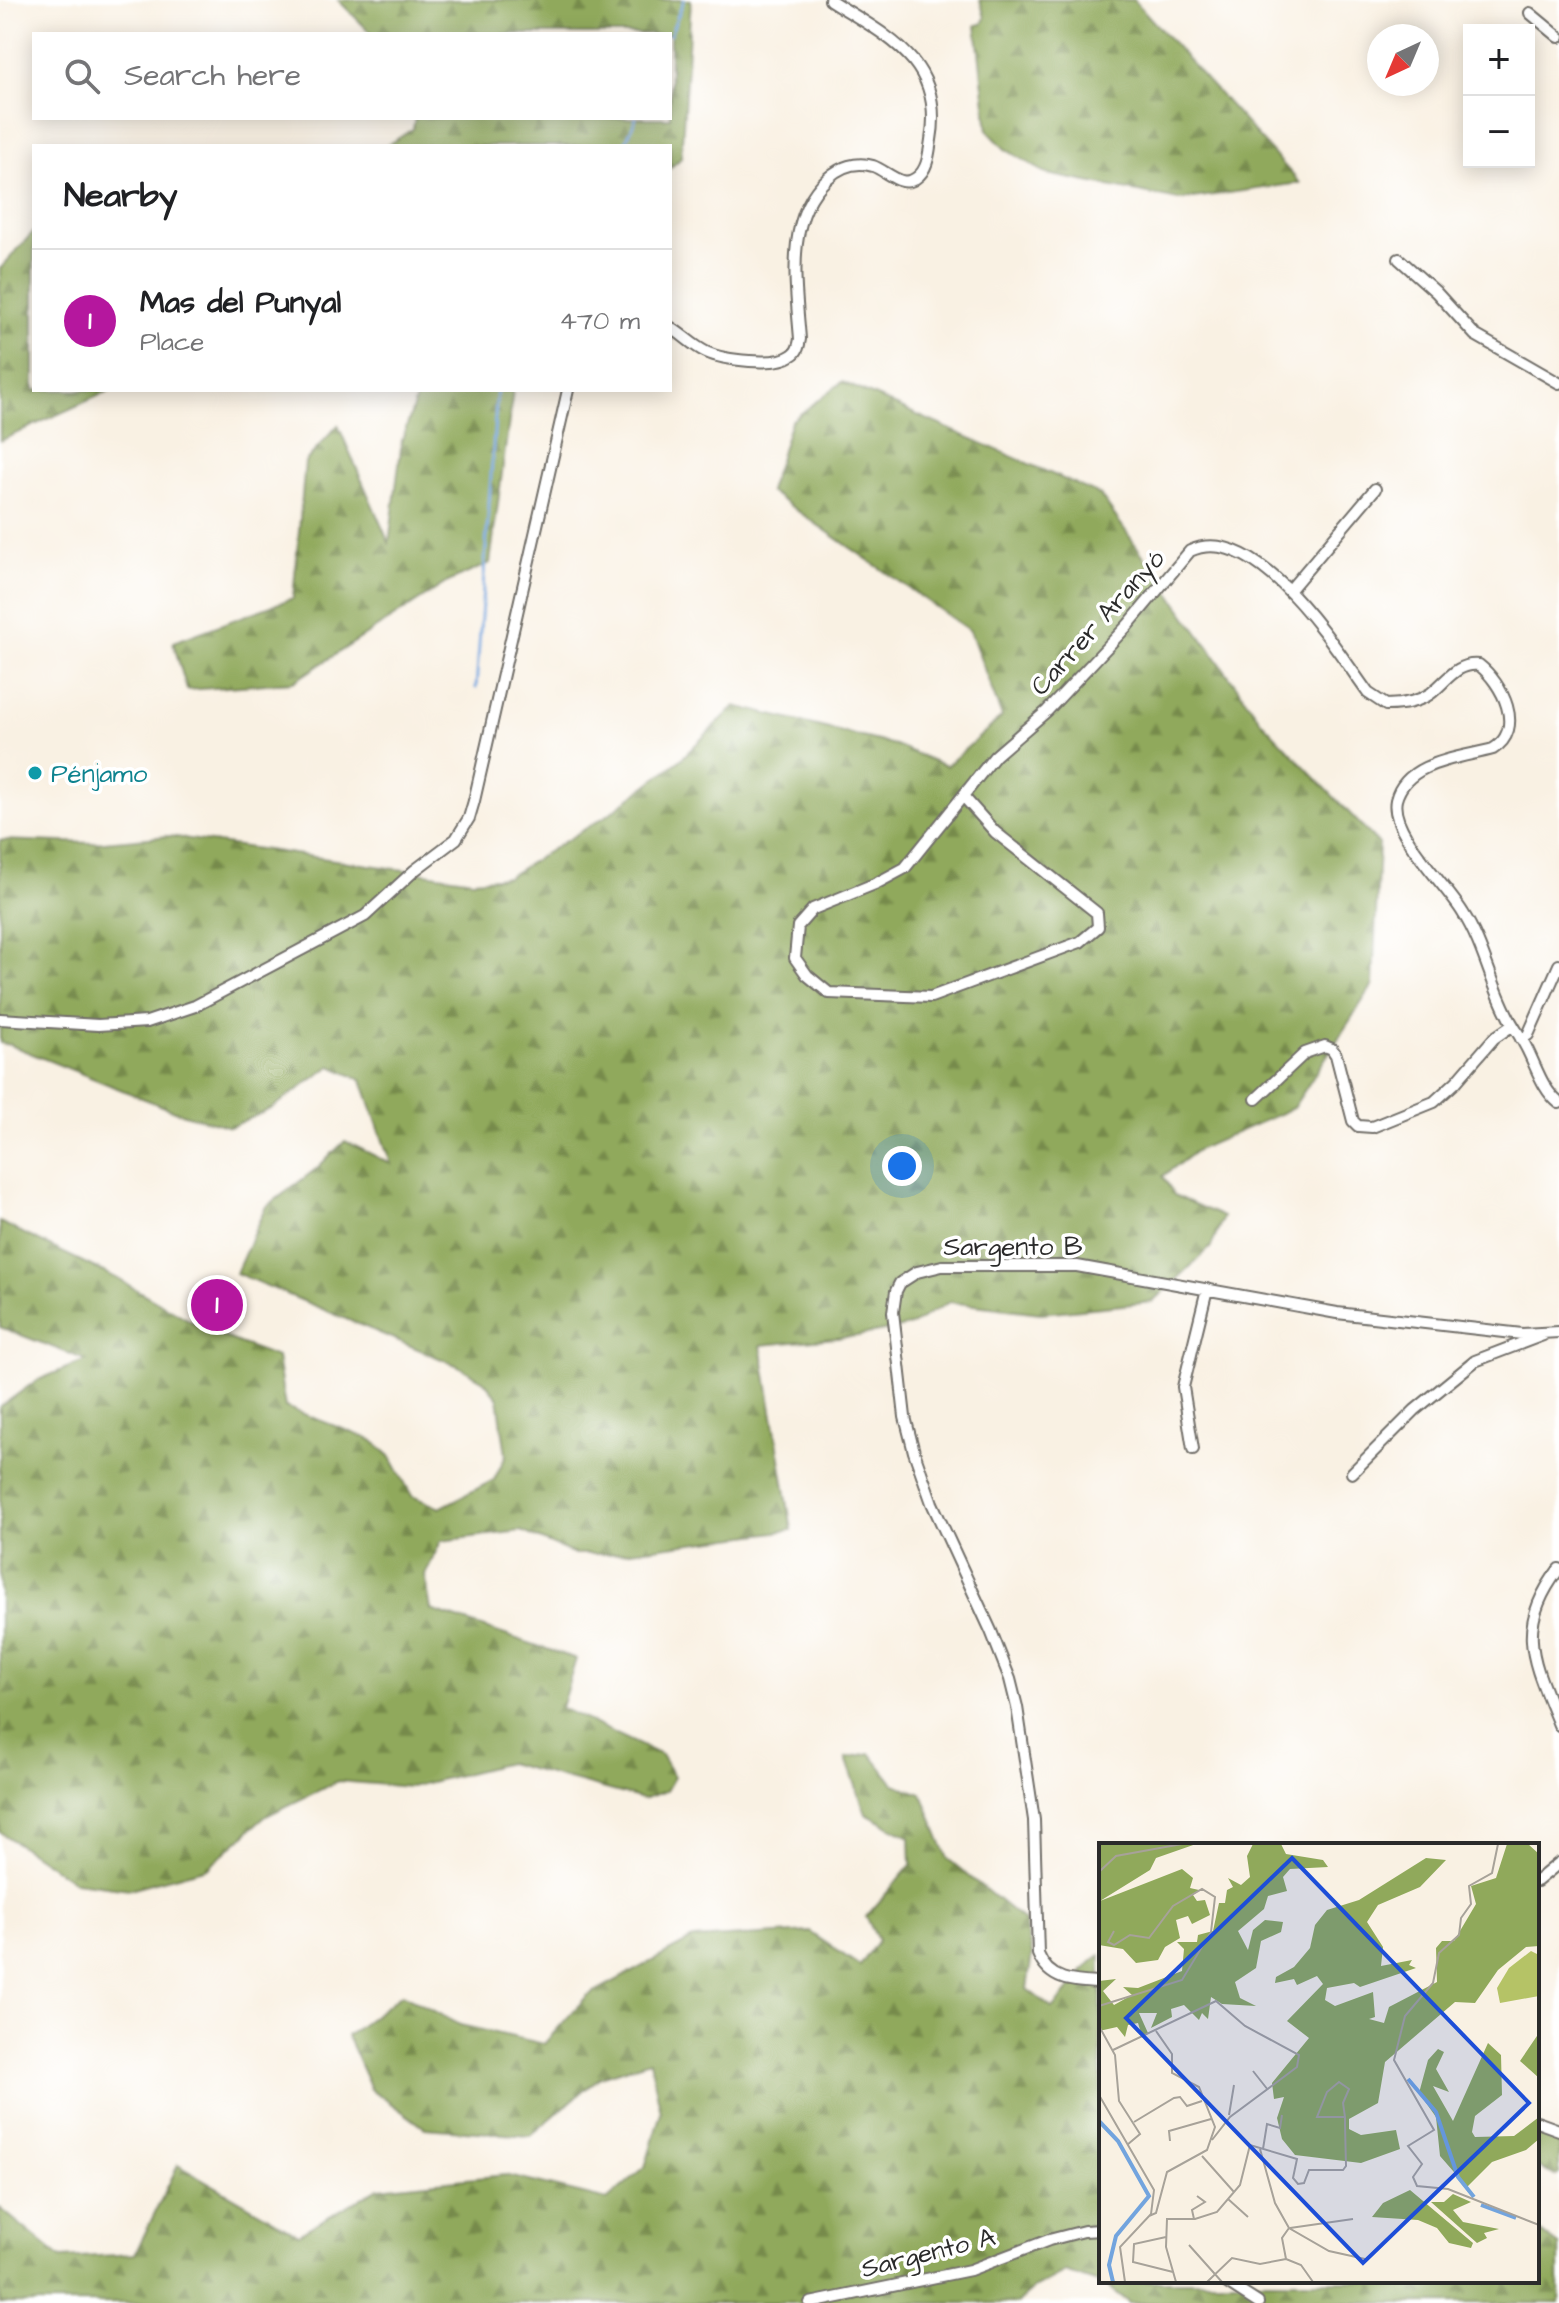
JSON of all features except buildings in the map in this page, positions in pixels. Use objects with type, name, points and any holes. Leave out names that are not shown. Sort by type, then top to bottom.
[{"type":"street","points":[[672,328],[702,351],[717,357],[747,360],[781,359],[793,355],[799,348],[800,339],[798,239],[809,201],[818,187],[835,172],[856,165],[870,165],[906,182],[914,181],[928,162],[933,100],[920,68],[902,46],[830,0]]},
{"type":"street","points":[[1530,13],[1559,37]]},
{"type":"street","points":[[1399,259],[1436,292],[1475,335],[1559,383]]},
{"type":"street","points":[[0,1019],[98,1025],[147,1022],[195,1006],[365,916],[415,870],[456,839],[469,818],[474,801],[568,392]]},
{"type":"street","points":[[1289,591],[1375,489]]},
{"type":"street","name":"Carrer Aranyó","points":[[963,796],[995,832],[1097,913],[1098,927],[1080,942],[931,997],[829,993],[807,975],[795,958],[798,926],[813,909],[905,868],[995,756],[1047,711],[1190,551],[1199,547],[1217,547],[1237,552],[1258,563],[1289,591],[1368,693],[1386,705],[1413,703],[1461,667],[1479,665],[1501,688],[1508,717],[1508,732],[1503,743],[1493,749],[1415,771],[1399,793],[1395,803],[1396,815],[1408,842],[1469,922],[1513,1025],[1543,1084],[1559,1103]]},
{"type":"street","points":[[1524,1043],[1559,965]]},
{"type":"street","points":[[1256,1099],[1305,1053],[1325,1046],[1336,1055],[1353,1121],[1358,1126],[1372,1127],[1434,1102],[1494,1038],[1513,1025]]},
{"type":"street","name":"Sargento B","points":[[1099,1983],[1059,1977],[1042,1965],[1038,1954],[1034,1820],[1017,1707],[1010,1679],[991,1631],[938,1516],[914,1452],[902,1394],[894,1303],[896,1291],[917,1272],[942,1266],[1077,1266],[1337,1313],[1496,1332],[1554,1332]]},
{"type":"street","points":[[1193,1449],[1183,1387],[1207,1289]]},
{"type":"street","points":[[1352,1473],[1415,1410],[1475,1361],[1554,1332]]},
{"type":"street","points":[[1559,1569],[1545,1587],[1535,1608],[1531,1642],[1537,1671],[1559,1725]]},
{"type":"street","points":[[1539,1879],[1559,1863]]},
{"type":"street","points":[[1539,2123],[1559,2130]]},
{"type":"street","name":"Sargento A","points":[[810,2303],[970,2270],[1049,2240],[1099,2230]]},
{"type":"street","points":[[1227,2283],[1258,2303]]},
{"type":"green space","points":[[338,0],[691,0],[681,158],[672,166],[672,144],[389,144],[413,129],[415,120],[672,120],[672,32],[370,32]]},
{"type":"green space","points":[[980,0],[1134,0],[1300,183],[1179,200],[1047,174],[1005,149],[988,131],[976,25],[982,24],[985,18]]},
{"type":"green space","points":[[32,233],[32,392],[107,392],[0,441],[0,269]]},
{"type":"green space","points":[[842,382],[1100,495],[1262,722],[1379,844],[1373,985],[1293,1108],[1197,1150],[1163,1176],[1174,1195],[1223,1217],[1211,1247],[1153,1302],[1041,1313],[949,1302],[910,1326],[857,1336],[761,1345],[792,1530],[608,1554],[574,1554],[521,1531],[441,1541],[425,1575],[431,1610],[576,1659],[561,1708],[661,1755],[674,1777],[666,1791],[643,1799],[508,1763],[410,1787],[338,1781],[266,1816],[207,1868],[130,1889],[75,1882],[0,1832],[0,1407],[36,1381],[86,1360],[0,1327],[0,1222],[116,1278],[210,1332],[277,1357],[285,1407],[372,1440],[390,1456],[412,1496],[440,1508],[494,1480],[506,1455],[498,1398],[484,1381],[456,1365],[236,1273],[265,1208],[316,1169],[345,1141],[391,1164],[362,1080],[331,1066],[271,1109],[230,1127],[177,1112],[0,1043],[0,840],[93,843],[169,836],[473,880],[507,877],[609,814],[680,760],[735,706],[895,745],[946,766],[1002,717],[970,631],[769,491],[791,421]]},
{"type":"green space","points":[[418,392],[513,392],[490,563],[446,583],[293,682],[187,690],[173,642],[293,598],[305,462],[338,425],[389,543],[402,440]]},
{"type":"green space","points":[[870,1753],[894,1784],[922,1794],[948,1859],[1024,1921],[1032,1954],[1027,1989],[1053,2009],[1099,1956],[1099,2283],[1539,2283],[1539,2231],[1559,2246],[1559,2303],[1129,2303],[1107,2286],[1065,2272],[1033,2289],[1017,2303],[0,2303],[0,2208],[61,2258],[135,2254],[178,2165],[298,2234],[379,2188],[505,2175],[607,2200],[645,2167],[661,2112],[650,2061],[600,2077],[530,2136],[425,2128],[371,2089],[347,2036],[402,1994],[460,2025],[544,2044],[587,1996],[693,1939],[810,1932],[860,1966],[878,1940],[866,1917],[911,1865],[910,1837],[866,1814],[846,1758]]},
{"type":"green space","points":[[1539,2134],[1559,2140],[1559,2174],[1556,2176],[1539,2168]]},
{"type":"waterway","points":[[671,32],[684,0]]},
{"type":"waterway","points":[[625,144],[635,120]]},
{"type":"waterway","points":[[476,688],[497,392]]},
{"type":"place","name":"Pénjamo","points":[[35,773]]},
{"type":"place","name":"Mas del Punyal","points":[[217,1305]]}]
